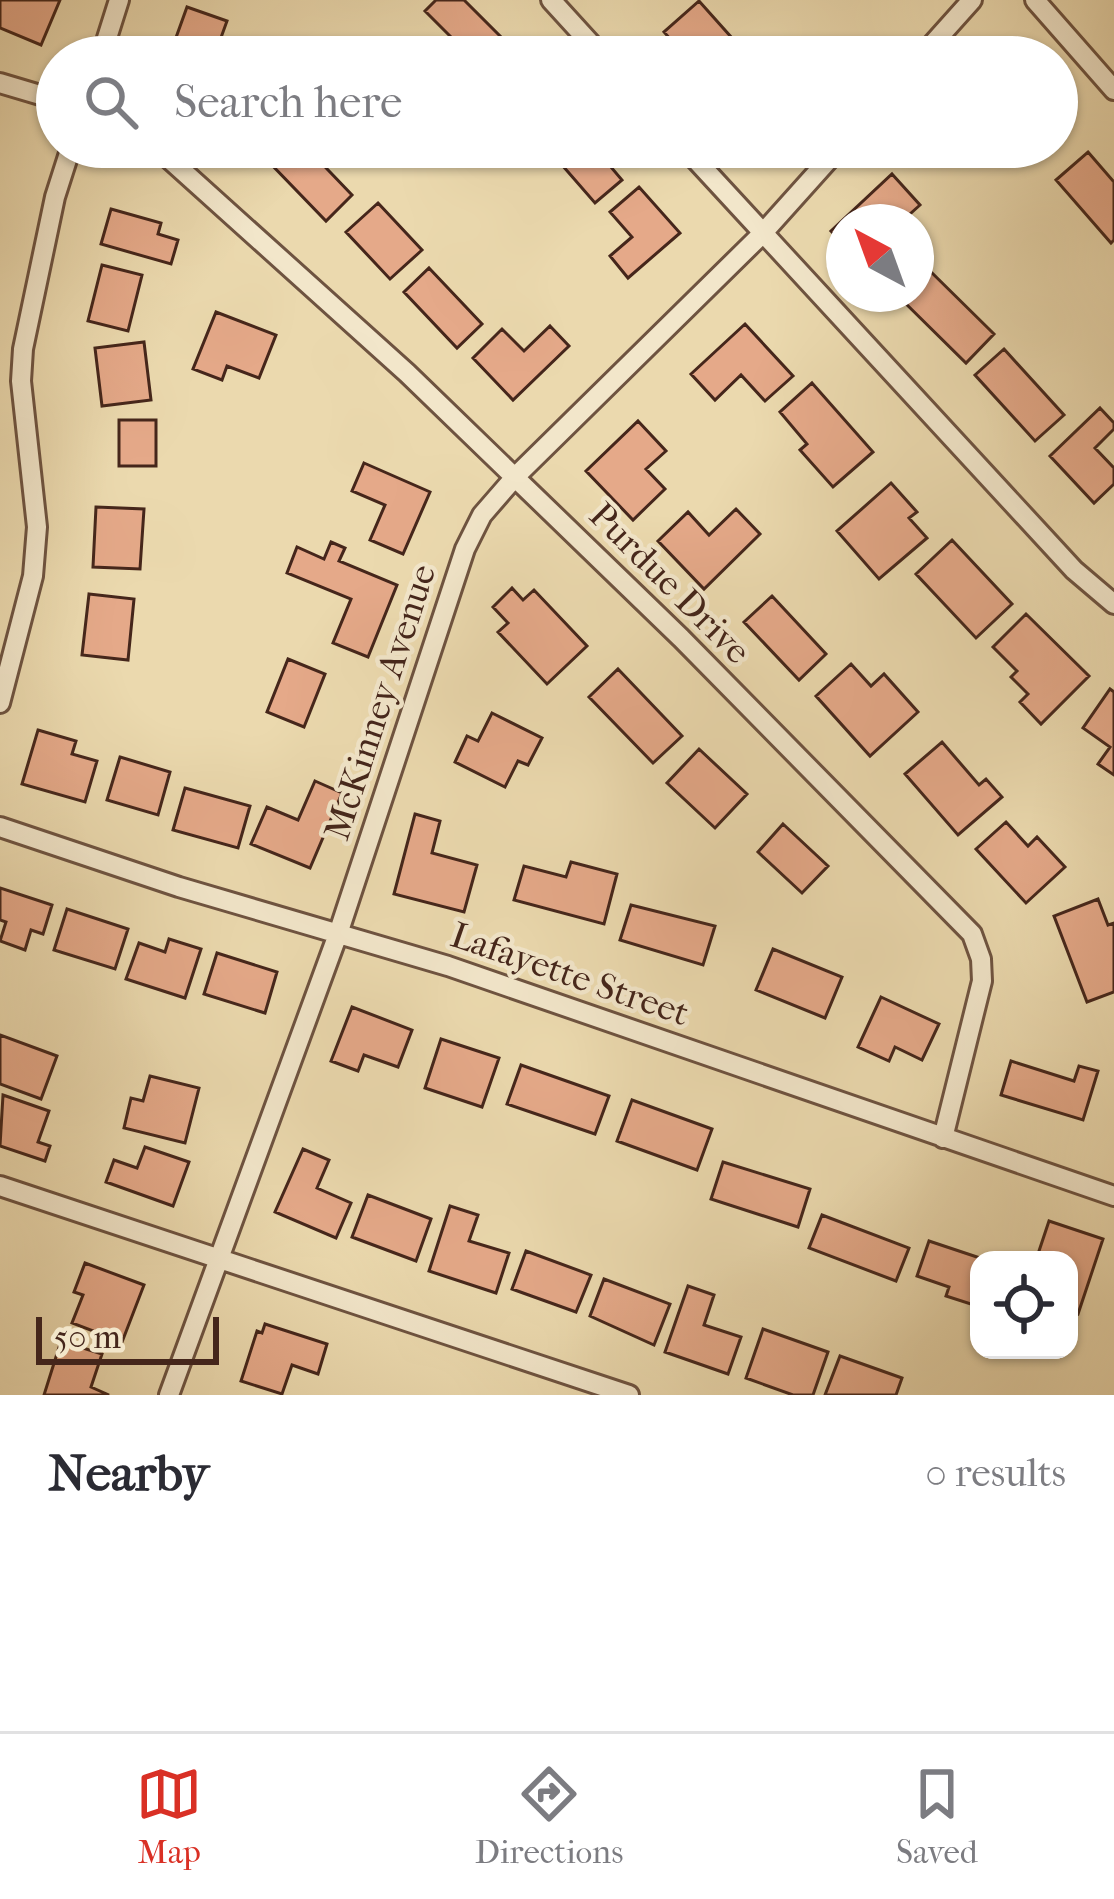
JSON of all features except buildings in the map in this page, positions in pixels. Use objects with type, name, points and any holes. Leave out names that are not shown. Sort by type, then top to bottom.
[{"type":"street","points":[[107,36],[119,0]]},
{"type":"street","points":[[551,0],[584,36]]},
{"type":"street","points":[[940,36],[972,0]]},
{"type":"street","points":[[1035,0],[1067,36]]},
{"type":"street","points":[[1078,49],[1114,90]]},
{"type":"street","points":[[0,83],[36,94]]},
{"type":"street","points":[[0,703],[19,639],[37,527],[21,381],[23,349],[65,168]]},
{"type":"street","name":"Purdue Drive","points":[[179,168],[515,477],[972,934],[982,959],[982,981],[943,1138]]},
{"type":"street","points":[[703,168],[1074,570],[1114,604]]},
{"type":"street","name":"McKinney Avenue","points":[[169,1395],[338,934],[465,549],[482,515],[762,234],[821,168]]},
{"type":"street","name":"Lafayette Street","points":[[0,826],[179,887],[448,966],[1114,1196]]},
{"type":"street","points":[[0,1186],[629,1395]]},
{"type":"street","points":[[554,1395],[561,1374]]}]
